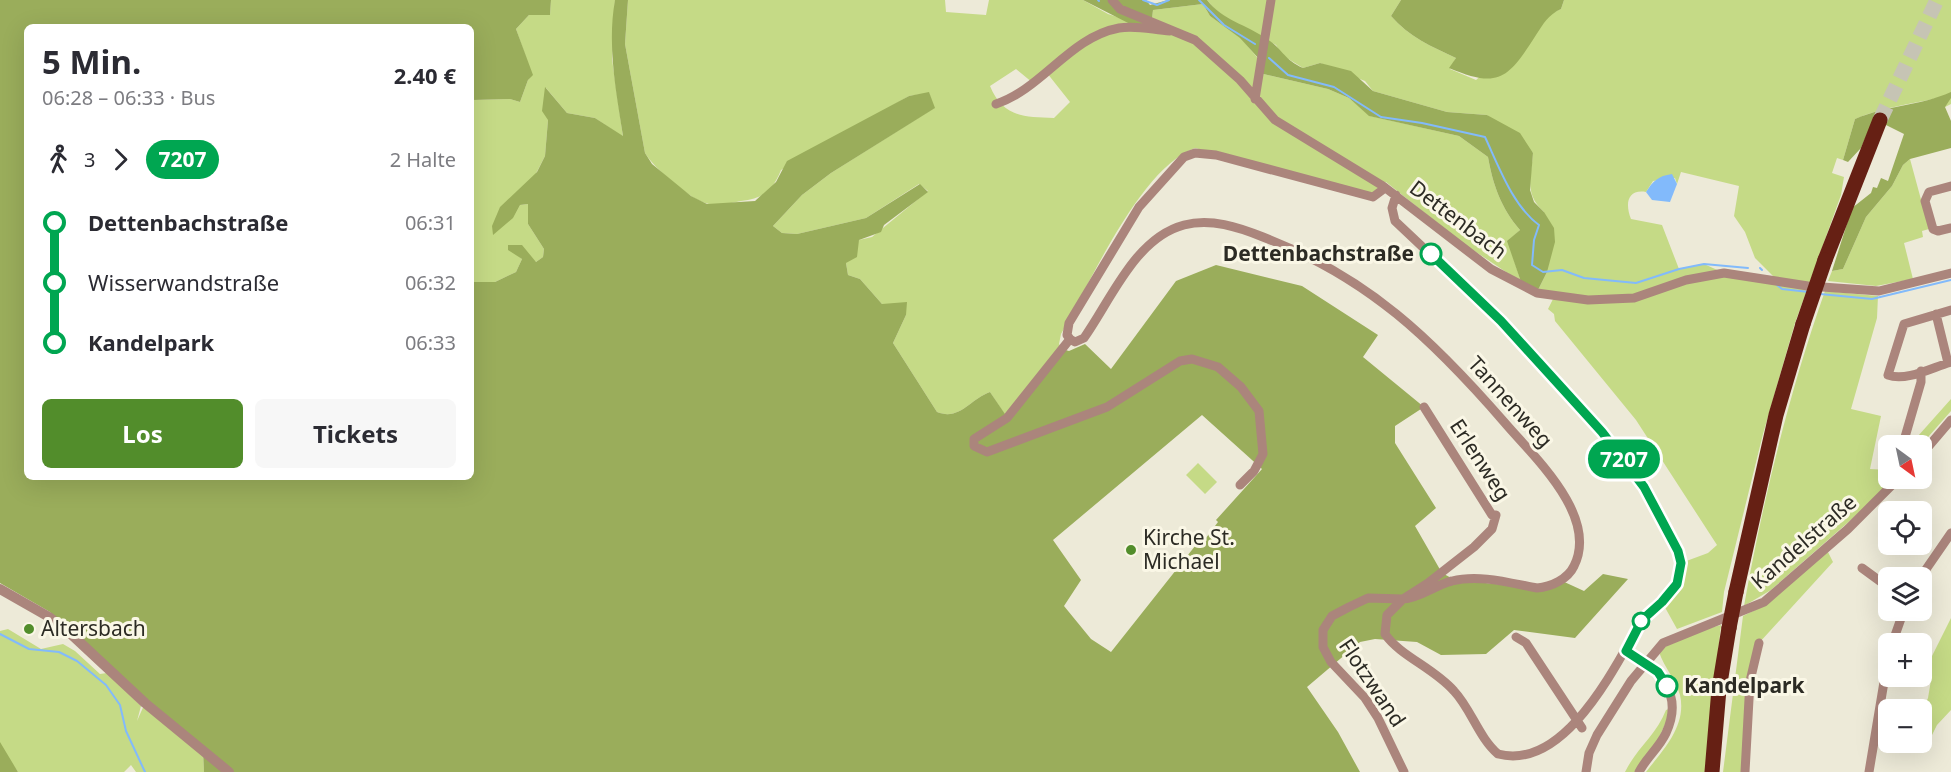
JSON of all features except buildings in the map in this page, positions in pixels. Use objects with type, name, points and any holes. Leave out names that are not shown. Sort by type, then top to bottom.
[{"type":"highway","points":[[1712,772],[1719,689],[1729,628],[1776,415],[1825,260],[1880,120]]},
{"type":"street","name":"Dettenbach","points":[[1112,0],[1120,9],[1179,32],[1216,57],[1275,120],[1385,188],[1491,269],[1546,295],[1588,300],[1634,298],[1705,276],[1724,273],[1762,277],[1808,286],[1879,291],[1951,273]]},
{"type":"street","points":[[1255,99],[1271,0]]},
{"type":"street","name":"Dettenbach","points":[[996,104],[1033,83],[1077,48],[1117,28],[1136,27],[1179,32]]},
{"type":"street","points":[[1240,485],[1254,471],[1263,454],[1259,411],[1246,392],[1218,368],[1192,359],[1180,361],[1107,407],[987,452],[974,446],[974,439],[1007,418],[1070,339],[1067,335],[1070,323],[1139,207],[1184,157],[1195,153],[1216,154],[1334,185],[1363,196],[1373,197],[1385,188]]},
{"type":"street","points":[[1951,186],[1929,192],[1926,197],[1932,227],[1936,231],[1951,228]]},
{"type":"street","points":[[1395,195],[1392,208],[1395,221],[1493,313],[1602,432],[1644,487],[1674,543],[1681,563],[1677,584],[1642,620],[1576,737]]},
{"type":"street","name":"Tannenweg","points":[[1070,339],[1075,342],[1084,338],[1128,271],[1152,241],[1166,231],[1198,222],[1236,227],[1276,242],[1333,268],[1374,295],[1450,363],[1543,465],[1555,481],[1575,519],[1580,543],[1578,557],[1572,570],[1560,580],[1546,587],[1537,588],[1474,578],[1447,582],[1412,598],[1403,598]]},
{"type":"street","points":[[1936,314],[1949,362],[1895,378],[1888,375],[1904,324],[1936,314],[1951,310]]},
{"type":"street","points":[[1906,435],[1921,382],[1921,371]]},
{"type":"street","name":"Erlenweg","points":[[1403,598],[1442,573],[1474,548],[1492,529],[1496,515],[1492,514],[1424,407]]},
{"type":"street","points":[[1932,442],[1951,420]]},
{"type":"street","name":"Kandelstraße","points":[[1586,772],[1589,753],[1597,735],[1646,662],[1663,643],[1764,602],[1848,529],[1888,489]]},
{"type":"street","points":[[1928,567],[1951,533]]},
{"type":"street","points":[[1862,568],[1878,580]]},
{"type":"street","points":[[0,589],[49,617],[72,635],[145,703],[229,772]]},
{"type":"street","name":"Flotzwand","points":[[1403,598],[1368,598],[1332,616],[1323,630],[1323,647],[1331,662],[1365,698],[1404,772]]},
{"type":"street","points":[[1403,598],[1387,615],[1385,634],[1390,642],[1432,670],[1455,691],[1498,754],[1514,763],[1533,765]]},
{"type":"street","points":[[1516,637],[1526,643],[1582,728]]},
{"type":"street","points":[[1745,772],[1749,681],[1759,643]]},
{"type":"street","points":[[1626,651],[1658,672],[1667,686],[1672,709],[1666,733],[1639,772]]},
{"type":"street","points":[[1869,772],[1883,687]]},
{"type":"green space","points":[[0,0],[551,0],[550,15],[529,15],[516,29],[533,75],[528,80],[520,102],[510,99],[474,100],[474,24],[24,24],[24,480],[474,480],[474,282],[495,282],[516,272],[522,259],[508,250],[508,245],[522,245],[536,262],[543,257],[544,249],[528,224],[528,204],[520,205],[513,218],[493,235],[492,226],[500,207],[537,172],[545,156],[548,120],[542,111],[545,87],[567,113],[595,118],[623,136],[613,68],[612,34],[615,0],[628,0],[625,44],[645,153],[652,164],[691,196],[707,204],[755,201],[776,182],[787,161],[909,96],[929,92],[935,108],[831,173],[802,195],[773,226],[782,233],[797,234],[866,218],[920,184],[928,192],[884,225],[881,232],[859,240],[857,257],[846,263],[848,275],[860,279],[882,304],[907,302],[906,315],[893,343],[937,412],[952,414],[990,392],[1007,417],[1062,349],[1069,351],[1085,344],[1111,369],[1176,281],[1216,265],[1302,286],[1378,335],[1363,357],[1424,407],[1395,426],[1395,443],[1436,508],[1415,526],[1442,573],[1455,580],[1537,588],[1560,580],[1584,591],[1603,574],[1628,579],[1575,638],[1514,630],[1486,654],[1441,655],[1417,642],[1375,639],[1360,642],[1307,687],[1338,732],[1360,772],[204,772],[203,751],[50,612],[0,583]],"holes":[[[1202,415],[1262,469],[1216,520],[1218,522],[1206,538],[1203,536],[1111,652],[1091,639],[1064,606],[1081,580],[1053,540]]]},
{"type":"green space","points":[[551,0],[615,0],[612,59],[623,137],[595,118],[567,113],[546,88],[548,120],[545,156],[513,218],[520,205],[528,204],[528,224],[544,249],[543,257],[536,262],[516,254],[522,259],[516,272],[495,282],[474,282],[474,100],[510,99],[520,102],[532,75],[516,29],[529,15],[550,15]]},
{"type":"green space","points":[[628,0],[945,0],[946,12],[986,15],[989,0],[1083,0],[1108,14],[1151,28],[1153,10],[1203,4],[1210,16],[1241,38],[1260,61],[1259,73],[1328,89],[1349,98],[1370,116],[1459,136],[1488,157],[1499,196],[1520,230],[1508,241],[1521,282],[1461,242],[1386,182],[1372,193],[1195,148],[1175,160],[1155,178],[1136,202],[1118,229],[1061,334],[1059,344],[1062,349],[1007,418],[990,392],[952,414],[937,412],[893,343],[906,315],[882,304],[860,279],[848,275],[846,263],[859,240],[872,237],[928,191],[919,184],[866,218],[797,234],[782,233],[773,226],[802,195],[831,173],[934,108],[929,93],[909,96],[781,170],[774,184],[761,196],[713,205],[701,202],[683,190],[664,175],[645,153],[625,44]],"holes":[[[1016,69],[1033,83],[1047,73],[1070,102],[1054,118],[1024,116],[1001,104],[990,86]]]},
{"type":"green space","points":[[1083,0],[1146,0],[1150,5],[1168,0],[1207,0],[1227,18],[1259,34],[1303,68],[1320,63],[1351,71],[1373,91],[1447,112],[1487,115],[1520,133],[1533,153],[1530,190],[1534,202],[1544,212],[1554,228],[1555,242],[1547,272],[1538,290],[1521,282],[1507,241],[1520,230],[1499,196],[1488,157],[1459,136],[1369,116],[1349,98],[1328,89],[1259,73],[1260,60],[1240,38],[1210,16],[1203,4],[1153,10],[1151,28],[1136,27]]},
{"type":"green space","points":[[1207,0],[1401,0],[1391,16],[1413,35],[1456,58],[1450,69],[1476,80],[1550,14],[1561,9],[1564,0],[1951,0],[1951,104],[1945,107],[1937,98],[1885,109],[1855,119],[1843,160],[1837,158],[1832,173],[1844,177],[1841,195],[1795,323],[1763,434],[1724,592],[1722,612],[1677,629],[1662,602],[1670,593],[1681,563],[1708,553],[1717,545],[1636,420],[1555,321],[1554,314],[1548,309],[1554,297],[1538,290],[1547,272],[1544,212],[1534,199],[1530,185],[1533,153],[1487,115],[1447,112],[1373,91],[1365,81],[1320,63],[1303,68],[1282,55],[1276,45],[1220,15]],"holes":[[[1681,172],[1739,186],[1734,216],[1745,232],[1755,258],[1776,279],[1724,273],[1704,264],[1679,269],[1662,225],[1631,219],[1629,213],[1628,203],[1631,195],[1646,192],[1653,181],[1675,178],[1677,184]]]},
{"type":"green space","points":[[1401,0],[1564,0],[1561,9],[1547,20],[1518,62],[1501,76],[1480,78],[1449,68],[1456,58],[1429,45],[1398,23],[1391,16]]},
{"type":"green space","points":[[1951,92],[1951,98],[1945,107],[1951,121],[1951,148],[1910,159],[1903,165],[1892,186],[1866,217],[1843,269],[1832,271],[1852,208],[1871,193],[1873,187],[1877,188],[1881,178],[1888,181],[1904,134],[1886,125],[1871,125],[1861,148],[1848,162],[1843,160],[1855,119]]},
{"type":"green space","points":[[1910,159],[1929,229],[1922,231],[1923,237],[1904,243],[1913,279],[1876,286],[1828,281],[1832,271],[1843,269],[1866,217],[1892,186],[1903,165]]},
{"type":"green space","points":[[1825,291],[1878,296],[1877,318],[1851,409],[1881,416],[1870,469],[1878,469],[1878,489],[1883,489],[1771,590],[1744,606],[1778,447]]},
{"type":"green space","points":[[1951,399],[1951,411],[1930,435],[1919,435]]},
{"type":"green space","points":[[1198,463],[1217,482],[1205,494],[1186,475]]},
{"type":"green space","points":[[1827,550],[1833,562],[1759,643],[1755,658],[1745,772],[1723,772],[1743,616],[1755,610]]},
{"type":"green space","points":[[1951,618],[1951,710],[1937,725],[1932,735],[1932,699],[1928,699],[1930,687],[1932,687],[1932,656]]},
{"type":"green space","points":[[1721,625],[1705,772],[1646,772],[1672,737],[1680,717],[1680,695],[1659,652],[1680,638]]},
{"type":"green space","points":[[8,629],[41,649],[63,644],[75,651],[100,674],[107,673],[141,706],[137,721],[145,703],[203,751],[204,772],[136,772],[131,765],[124,772],[18,772],[0,746],[0,631]]},
{"type":"green space","points":[[1669,709],[1667,720],[1643,772],[1625,772],[1657,727],[1666,710]]},
{"type":"green space","points":[[0,742],[18,772],[0,772]]},
{"type":"water","points":[[1672,174],[1677,184],[1670,202],[1652,200],[1646,192],[1651,185],[1659,178]]},
{"type":"waterway","points":[[1143,0],[1157,5],[1169,0]]},
{"type":"waterway","points":[[1199,0],[1224,25],[1255,44]]},
{"type":"waterway","points":[[1269,58],[1288,75],[1334,87],[1381,117],[1422,123],[1485,137],[1514,197],[1539,225],[1534,240],[1532,265],[1543,272],[1562,270],[1584,278],[1636,283],[1679,269],[1704,264],[1748,268]]},
{"type":"waterway","points":[[1820,294],[1872,299],[1951,280]]},
{"type":"waterway","points":[[1777,285],[1782,289],[1809,292]]},
{"type":"waterway","name":"Altersbach","points":[[0,634],[29,649],[59,652],[77,661],[106,685],[120,705],[126,731],[145,772]]},
{"type":"tunnel","points":[[1880,120],[1937,0]]},
{"type":"bus line","name":"7207","points":[[1431,254],[1501,321],[1602,432],[1644,487],[1678,551],[1681,563],[1680,574],[1670,594],[1650,610],[1642,620],[1626,651],[1658,672],[1667,686]]},
{"type":"place","name":"Dettenbachstraße","points":[[1431,254]]},
{"type":"place","name":"Kirche St. Michael","points":[[1131,550]]},
{"type":"place","name":"Altersbach","points":[[29,629]]},
{"type":"place","name":"Kandelpark","points":[[1667,686]]}]
